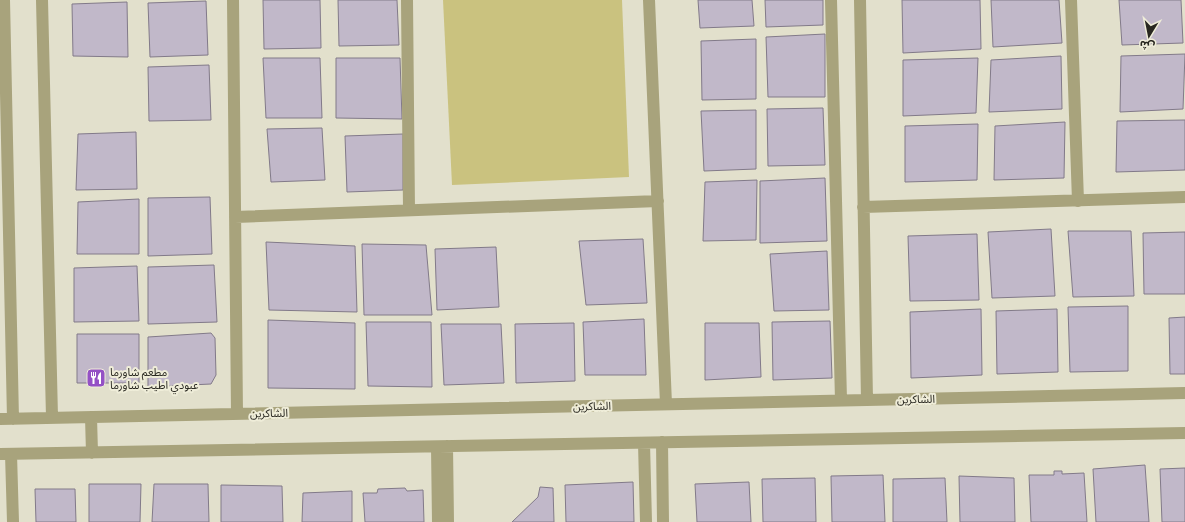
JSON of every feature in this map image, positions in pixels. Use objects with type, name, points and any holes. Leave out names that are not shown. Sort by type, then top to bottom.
[{"type":"street","points":[[4,0],[12,418]]},
{"type":"street","points":[[42,0],[52,418]]},
{"type":"street","points":[[233,0],[237,414]]},
{"type":"street","points":[[407,0],[409,210]]},
{"type":"street","points":[[649,0],[666,404]]},
{"type":"street","points":[[831,0],[841,400]]},
{"type":"street","points":[[860,0],[866,400]]},
{"type":"street","points":[[1070,0],[1078,201]]},
{"type":"street","points":[[863,207],[1185,197]]},
{"type":"street","points":[[235,216],[658,201]]},
{"type":"street","name":"الشاكرين","points":[[0,419],[1185,393]]},
{"type":"street","points":[[91,417],[92,453]]},
{"type":"street","points":[[13,522],[6,454],[1185,433]]},
{"type":"street","points":[[662,442],[663,522]]},
{"type":"street","points":[[644,443],[646,522]]},
{"type":"street","points":[[438,522],[442,446]]},
{"type":"street","points":[[442,446],[448,522]]},
{"type":"shaded area","points":[[443,0],[622,0],[629,177],[452,185]]},
{"type":"building","points":[[263,0],[320,0],[321,48],[264,49]]},
{"type":"building","points":[[338,0],[397,0],[399,45],[339,46]]},
{"type":"building","points":[[698,0],[752,0],[754,26],[700,28]]},
{"type":"building","points":[[765,0],[823,0],[823,25],[766,27]]},
{"type":"building","points":[[902,0],[980,0],[981,49],[903,53]]},
{"type":"building","points":[[991,0],[1059,0],[1062,43],[993,47]]},
{"type":"building","points":[[1119,0],[1181,0],[1183,43],[1122,45]]},
{"type":"building","points":[[206,1],[208,55],[150,57],[148,3]]},
{"type":"building","points":[[127,2],[128,57],[73,56],[72,4]]},
{"type":"building","points":[[825,34],[825,97],[768,97],[766,37]]},
{"type":"building","points":[[756,39],[756,99],[702,100],[701,41]]},
{"type":"building","points":[[1185,54],[1183,109],[1120,112],[1121,56]]},
{"type":"building","points":[[1061,56],[1062,109],[989,112],[991,60]]},
{"type":"building","points":[[263,58],[320,58],[322,118],[266,118]]},
{"type":"building","points":[[336,58],[400,58],[402,119],[336,118]]},
{"type":"building","points":[[978,58],[976,113],[903,116],[903,60]]},
{"type":"building","points":[[209,65],[211,120],[149,121],[148,67]]},
{"type":"building","points":[[823,108],[825,165],[768,166],[767,109]]},
{"type":"building","points":[[756,110],[756,169],[704,171],[701,111]]},
{"type":"building","points":[[1185,120],[1185,170],[1116,172],[1117,121]]},
{"type":"building","points":[[1065,122],[1064,178],[994,180],[995,126]]},
{"type":"building","points":[[978,124],[977,180],[905,182],[905,126]]},
{"type":"building","points":[[322,128],[325,180],[271,182],[267,129]]},
{"type":"building","points":[[136,132],[137,189],[76,190],[78,134]]},
{"type":"building","points":[[403,134],[403,190],[347,192],[345,136]]},
{"type":"building","points":[[825,178],[827,241],[760,243],[760,181]]},
{"type":"building","points":[[757,180],[756,240],[703,241],[705,182]]},
{"type":"building","points":[[210,197],[212,254],[148,256],[148,198]]},
{"type":"building","points":[[139,199],[139,254],[77,254],[78,202]]},
{"type":"building","points":[[1051,229],[1055,296],[992,298],[988,232]]},
{"type":"building","points":[[1068,231],[1131,231],[1134,296],[1073,297]]},
{"type":"building","points":[[1185,232],[1185,294],[1144,294],[1143,233]]},
{"type":"building","points":[[977,234],[979,300],[910,301],[908,236]]},
{"type":"building","points":[[643,239],[647,303],[586,305],[579,241]]},
{"type":"building","points":[[266,242],[355,246],[357,312],[269,310]]},
{"type":"building","points":[[362,244],[426,245],[432,315],[364,315]]},
{"type":"building","points":[[496,247],[499,307],[437,310],[435,249]]},
{"type":"building","points":[[827,251],[829,310],[774,311],[770,254]]},
{"type":"building","points":[[214,265],[217,322],[148,324],[148,267]]},
{"type":"building","points":[[137,266],[139,321],[74,322],[74,268]]},
{"type":"building","points":[[1128,306],[1128,371],[1070,372],[1068,307]]},
{"type":"building","points":[[981,309],[982,375],[911,378],[910,312]]},
{"type":"building","points":[[1057,309],[1058,372],[997,374],[996,311]]},
{"type":"building","points":[[1185,317],[1185,374],[1170,374],[1169,318]]},
{"type":"building","points":[[644,319],[646,375],[585,375],[583,322]]},
{"type":"building","points":[[268,320],[355,323],[355,389],[268,388]]},
{"type":"building","points":[[830,321],[832,378],[773,380],[772,322]]},
{"type":"building","points":[[366,322],[431,322],[432,387],[368,386]]},
{"type":"building","points":[[574,323],[575,381],[516,383],[515,324]]},
{"type":"building","points":[[705,323],[759,323],[761,377],[705,380]]},
{"type":"building","points":[[441,324],[501,324],[504,383],[444,385]]},
{"type":"building","points":[[211,333],[215,338],[216,375],[211,384],[148,387],[148,337]]},
{"type":"building","points":[[77,334],[139,334],[139,383],[77,383]]},
{"type":"building","points":[[1145,465],[1149,522],[1096,522],[1093,469]]},
{"type":"building","points":[[1185,468],[1185,522],[1162,522],[1160,469]]},
{"type":"building","points":[[1054,471],[1062,471],[1062,474],[1084,473],[1087,522],[1031,522],[1029,475],[1054,475]]},
{"type":"building","points":[[883,475],[885,522],[832,522],[831,476]]},
{"type":"building","points":[[959,476],[1014,478],[1015,522],[960,522]]},
{"type":"building","points":[[815,478],[816,522],[763,522],[762,479]]},
{"type":"building","points":[[945,478],[947,522],[893,522],[893,479]]},
{"type":"building","points":[[633,482],[634,522],[566,522],[565,485]]},
{"type":"building","points":[[749,482],[751,522],[697,522],[695,484]]},
{"type":"building","points":[[89,484],[141,484],[140,522],[89,522]]},
{"type":"building","points":[[154,484],[208,484],[209,522],[152,522]]},
{"type":"building","points":[[221,485],[282,486],[283,522],[221,522]]},
{"type":"building","points":[[540,487],[553,488],[554,522],[512,522],[538,497]]},
{"type":"building","points":[[405,488],[407,491],[423,490],[424,522],[365,522],[363,493],[377,493],[378,489]]},
{"type":"building","points":[[35,489],[75,489],[76,522],[36,522]]},
{"type":"building","points":[[352,491],[352,522],[302,522],[303,493]]},
{"type":"place","name":"مطعم شاورما عبودي اطيب شاورما","points":[[96,378]]}]
